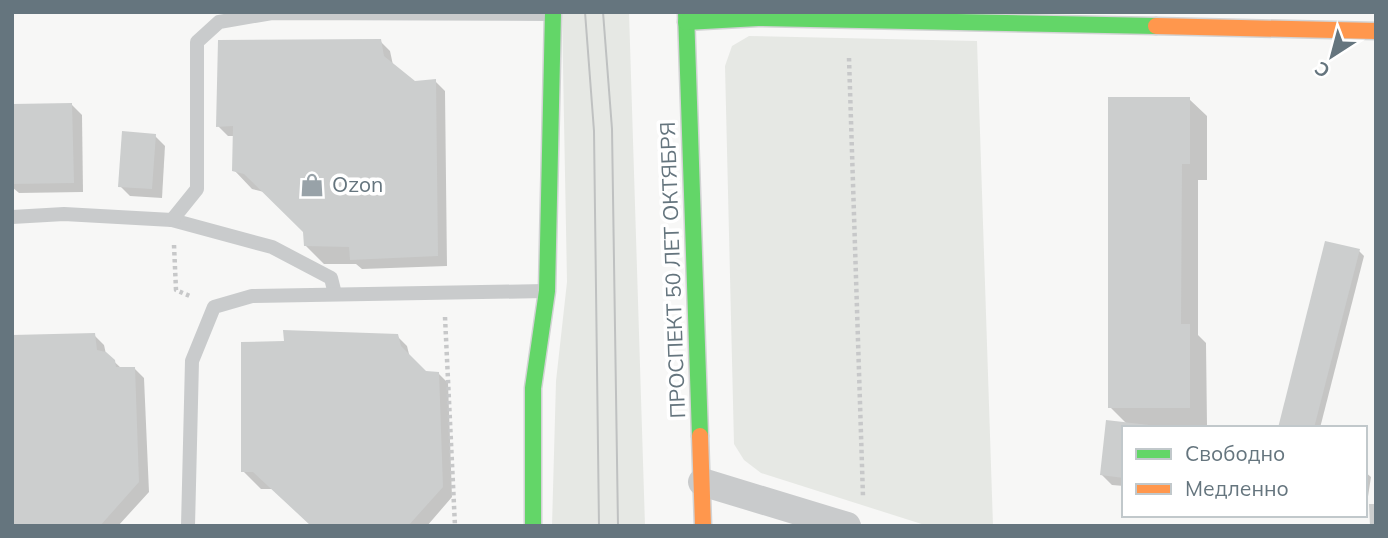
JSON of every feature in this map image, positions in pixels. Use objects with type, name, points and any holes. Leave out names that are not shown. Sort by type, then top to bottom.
[{"type":"street","points":[[533,526],[533,388],[547,291],[553,13]]},
{"type":"street","points":[[687,16],[1210,20],[1376,31]]},
{"type":"street","name":"ПРОСПЕКТ 50 ЛЕТ ОКТЯБРЯ","points":[[687,16],[703,526]]},
{"type":"street","points":[[702,482],[855,515]]},
{"type":"lane","points":[[172,220],[197,189],[197,42],[219,22],[272,13],[553,13]]},
{"type":"lane","points":[[12,217],[64,214],[172,220],[272,247],[331,278],[335,294]]},
{"type":"lane","points":[[188,526],[192,360],[214,307],[252,296],[547,291]]},
{"type":"path","points":[[849,51],[855,515]]},
{"type":"path","points":[[172,220],[176,290],[214,307]]},
{"type":"path","points":[[444,292],[455,526]]},
{"type":"shaded area","points":[[562,12],[629,12],[645,526],[552,526],[556,381],[567,282]]},
{"type":"shaded area","points":[[749,36],[977,41],[993,526],[928,526],[761,473],[744,460],[734,444],[725,66],[732,46]]},
{"type":"building","points":[[381,39],[384,56],[415,81],[436,79],[438,256],[350,260],[349,247],[304,246],[303,232],[244,174],[232,171],[233,126],[216,127],[218,40]]},
{"type":"building","points":[[1108,97],[1190,97],[1190,164],[1182,164],[1181,324],[1190,324],[1190,408],[1108,408]]},
{"type":"building","points":[[72,103],[74,183],[12,184],[12,104]]},
{"type":"building","points":[[122,131],[156,134],[152,189],[118,187]]},
{"type":"building","points":[[1325,241],[1360,249],[1315,426],[1279,426]]},
{"type":"building","points":[[283,330],[398,334],[401,346],[426,371],[439,372],[443,487],[408,526],[311,526],[253,472],[241,472],[241,342],[284,341]]},
{"type":"building","points":[[95,333],[97,350],[106,352],[115,360],[116,367],[135,367],[139,482],[100,526],[12,526],[12,335]]},
{"type":"building","points":[[1106,420],[1149,425],[1122,426],[1122,478],[1100,475]]},
{"type":"building","points":[[1369,504],[1376,504],[1376,526],[1370,526]]},
{"type":"tram line","points":[[585,12],[594,131],[599,526]]},
{"type":"tram line","points":[[603,12],[612,129],[618,526]]},
{"type":"traffic: fast","points":[[533,526],[533,388],[547,291],[553,12]]},
{"type":"traffic: fast","points":[[686,12],[700,436]]},
{"type":"traffic: fast","points":[[686,22],[758,18],[1156,26]]},
{"type":"traffic: slow","points":[[1156,26],[1376,31]]},
{"type":"traffic: slow","points":[[700,436],[703,526]]},
{"type":"place","name":"Ozon","points":[[312,185]]}]
